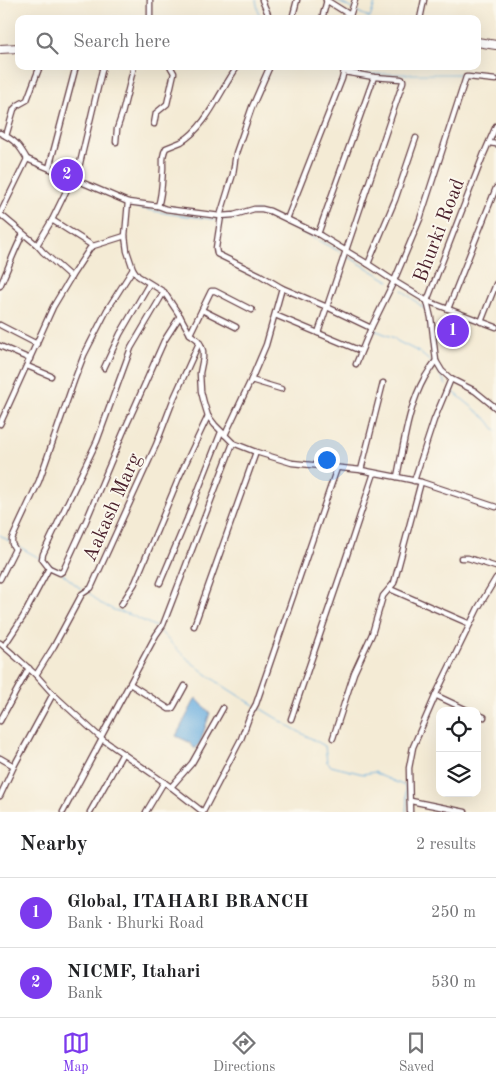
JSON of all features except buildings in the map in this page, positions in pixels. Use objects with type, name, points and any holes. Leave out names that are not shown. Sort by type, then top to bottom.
[{"type":"main road","points":[[481,43],[496,45]]},
{"type":"main road","points":[[0,49],[15,48]]},
{"type":"street","points":[[150,0],[150,15]]},
{"type":"street","points":[[262,0],[268,15]]},
{"type":"street","points":[[293,15],[297,0]]},
{"type":"street","points":[[323,15],[327,0],[351,13],[355,0]]},
{"type":"street","points":[[421,15],[424,0]]},
{"type":"street","points":[[6,136],[14,109],[27,100],[38,70]]},
{"type":"street","points":[[49,168],[75,70]]},
{"type":"street","points":[[36,245],[74,180],[102,70]]},
{"type":"street","points":[[116,142],[117,129],[133,70]]},
{"type":"street","points":[[154,124],[156,113],[167,104],[174,73],[172,70]]},
{"type":"street","points":[[158,206],[163,168],[162,154],[166,148],[181,142],[196,130],[235,70]]},
{"type":"street","points":[[268,70],[236,153],[234,174],[220,216],[217,254],[282,288],[327,306],[372,328]]},
{"type":"street","points":[[287,219],[298,195],[345,70]]},
{"type":"street","points":[[318,333],[403,82],[401,79],[374,77],[349,70]]},
{"type":"street","points":[[318,234],[374,77]]},
{"type":"street","points":[[356,364],[420,219],[466,77],[496,80]]},
{"type":"street","name":"Bhurki Road","points":[[436,361],[427,301],[496,126]]},
{"type":"street","points":[[0,133],[12,139],[27,159],[128,202],[220,216],[262,209],[318,234],[427,301],[496,327]]},
{"type":"street","points":[[368,264],[395,200],[416,138]]},
{"type":"street","points":[[488,143],[496,144]]},
{"type":"street","points":[[27,159],[0,214],[71,277]]},
{"type":"street","points":[[448,309],[496,188]]},
{"type":"street","points":[[128,202],[124,236],[133,269],[138,276],[164,292],[190,334],[198,340],[203,351],[200,373],[201,391],[208,416],[215,426],[233,443],[292,463],[361,470],[420,482],[496,507]]},
{"type":"street","points":[[52,220],[93,246]]},
{"type":"street","points":[[0,286],[23,234]]},
{"type":"street","points":[[0,424],[53,307],[90,248],[124,236]]},
{"type":"street","points":[[0,579],[15,549],[12,539],[39,480],[84,355],[133,269]]},
{"type":"street","points":[[104,368],[120,334],[150,284]]},
{"type":"street","points":[[481,322],[496,284]]},
{"type":"street","points":[[160,582],[223,433],[251,380],[266,345],[282,288]]},
{"type":"street","points":[[190,334],[210,292],[214,291],[252,310]]},
{"type":"street","points":[[164,292],[131,348],[97,441],[43,554],[43,560],[49,568],[61,572],[86,521],[164,340],[180,316]]},
{"type":"street","points":[[202,310],[236,328]]},
{"type":"street","points":[[275,315],[361,351]]},
{"type":"street","points":[[0,325],[37,344]]},
{"type":"street","name":"Aakash Marg","points":[[36,675],[82,594],[91,588],[156,445],[174,398],[199,343]]},
{"type":"street","points":[[0,346],[30,360]]},
{"type":"street","points":[[397,477],[414,400],[419,387],[436,361],[442,371],[451,379],[475,391],[496,408]]},
{"type":"street","points":[[27,366],[51,376]]},
{"type":"street","points":[[414,481],[434,420],[451,379]]},
{"type":"street","points":[[251,380],[281,389]]},
{"type":"street","points":[[361,470],[383,383]]},
{"type":"street","points":[[121,605],[135,583],[180,475],[208,416]]},
{"type":"street","points":[[63,812],[130,684],[163,626],[233,443]]},
{"type":"street","points":[[194,626],[256,452]]},
{"type":"street","points":[[49,568],[23,617],[1,645],[29,668],[53,694],[101,738],[203,812],[241,739],[255,706],[337,468]]},
{"type":"street","points":[[291,719],[374,473]]},
{"type":"street","points":[[334,738],[354,673],[372,634],[383,596],[394,582],[420,482]]},
{"type":"street","points":[[461,558],[468,558],[496,567]]},
{"type":"street","points":[[410,812],[409,768],[413,747],[470,624],[496,578]]},
{"type":"street","points":[[390,589],[470,624]]},
{"type":"street","points":[[0,721],[29,668]]},
{"type":"street","points":[[130,684],[169,709],[172,709],[185,686]]},
{"type":"street","points":[[0,796],[53,694]]},
{"type":"street","points":[[435,696],[460,707]]},
{"type":"street","points":[[171,787],[192,762],[223,708]]},
{"type":"street","points":[[90,812],[123,753]]},
{"type":"street","points":[[0,758],[14,766]]},
{"type":"street","points":[[146,812],[164,782]]},
{"type":"street","points":[[411,801],[465,812]]},
{"type":"water","points":[[196,698],[210,713],[200,743],[195,749],[189,742],[176,736]]},
{"type":"waterway","points":[[256,0],[259,15]]},
{"type":"waterway","points":[[335,0],[364,15]]},
{"type":"waterway","points":[[371,15],[376,0]]},
{"type":"waterway","points":[[357,70],[363,73]]},
{"type":"waterway","points":[[367,74],[496,74]]},
{"type":"waterway","points":[[133,207],[219,220]]},
{"type":"waterway","points":[[223,220],[235,219],[256,211],[261,212],[343,253]]},
{"type":"waterway","points":[[349,257],[389,281]]},
{"type":"waterway","points":[[402,290],[425,309],[427,313],[433,354]]},
{"type":"waterway","points":[[375,330],[419,352],[432,363]]},
{"type":"waterway","points":[[436,366],[446,385]]},
{"type":"waterway","points":[[450,389],[488,420],[496,431]]},
{"type":"waterway","points":[[0,535],[9,541]]},
{"type":"waterway","points":[[16,545],[41,559]]},
{"type":"waterway","points":[[49,564],[56,569]]},
{"type":"waterway","points":[[63,574],[81,589]]},
{"type":"waterway","points":[[89,593],[100,603],[131,615],[159,629]]},
{"type":"waterway","points":[[161,632],[204,673],[254,705]]},
{"type":"waterway","points":[[258,707],[325,746],[327,762],[331,766],[363,774],[375,772],[405,786],[406,812]]},
{"type":"place","name":"NICMF, Itahari","points":[[67,175]]},
{"type":"place","name":"Global, ITAHARI BRANCH","points":[[453,331]]}]
